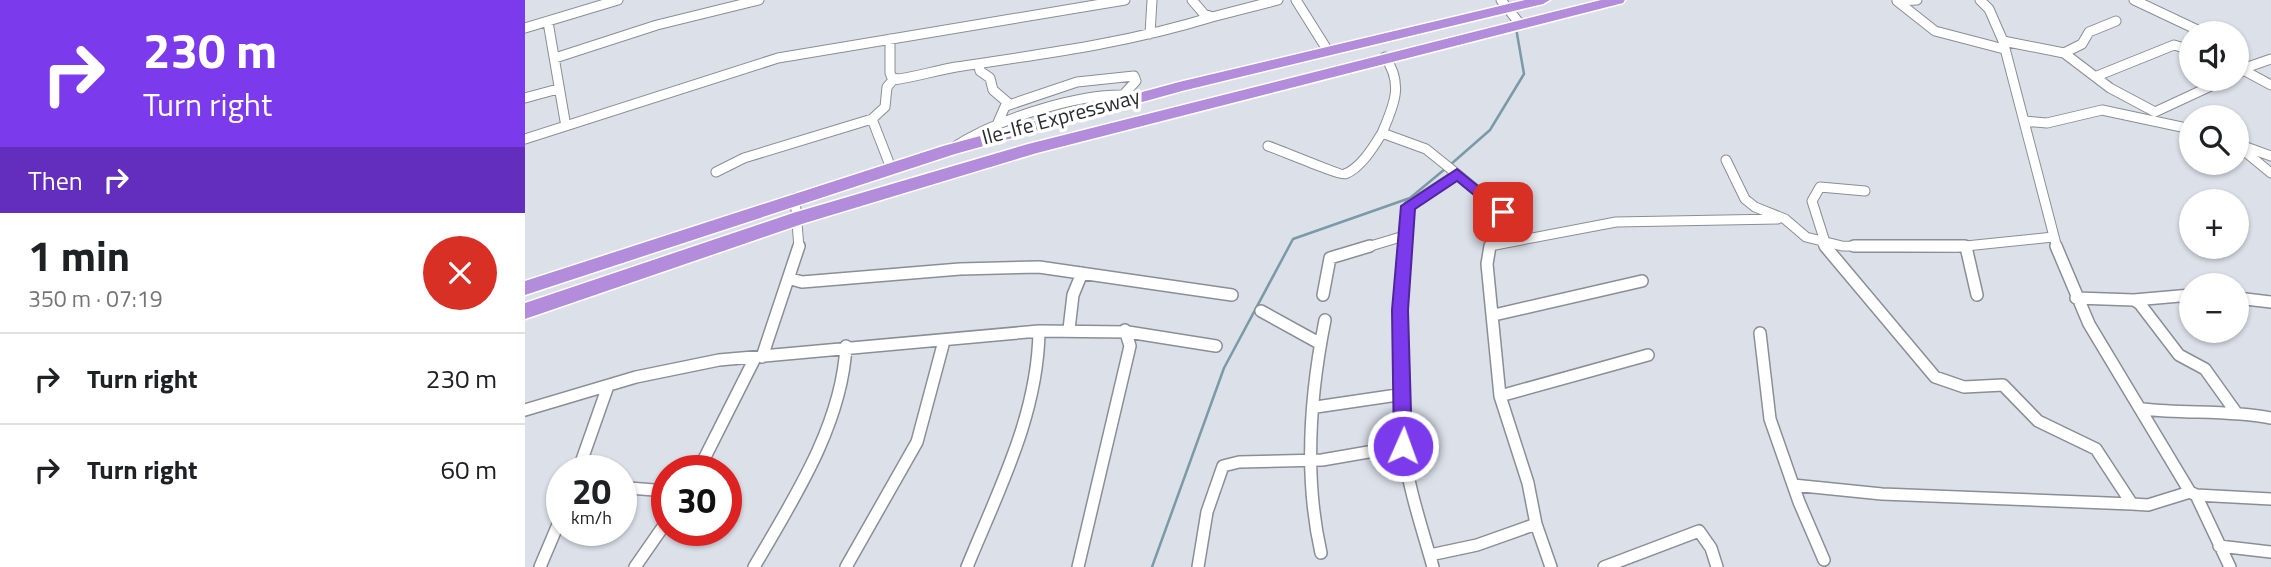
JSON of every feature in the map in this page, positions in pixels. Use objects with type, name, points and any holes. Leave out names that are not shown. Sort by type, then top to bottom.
[{"type":"highway","name":"Ile-Ife Expressway","points":[[525,288],[949,150],[1504,4],[1543,0]]},
{"type":"highway","name":"Ile-Ife Expressway","points":[[525,310],[799,218],[1034,148],[1520,24],[1572,5],[1618,0]]},
{"type":"highway","points":[[1321,53],[1325,72]]},
{"type":"highway","points":[[1257,68],[1265,88]]},
{"type":"street","points":[[525,28],[618,0]]},
{"type":"street","points":[[555,58],[649,27],[759,0]]},
{"type":"street","points":[[525,139],[558,130],[570,122],[778,58],[1125,0]]},
{"type":"street","points":[[1150,34],[1151,0]]},
{"type":"street","points":[[1192,0],[1204,14],[1213,17]]},
{"type":"street","points":[[890,39],[890,73],[892,78],[899,79],[1150,34],[1278,0]]},
{"type":"street","points":[[1296,0],[1321,53]]},
{"type":"street","points":[[1896,0],[1917,0]]},
{"type":"street","points":[[1896,0],[1935,31],[2003,45],[2064,53],[2110,88],[2155,112],[2200,91]]},
{"type":"street","points":[[1980,0],[1989,9],[2003,45],[2053,237],[2076,298],[2089,324],[2193,494],[2230,567]]},
{"type":"street","points":[[2141,1],[2180,21]]},
{"type":"street","points":[[1504,4],[1520,24]]},
{"type":"street","points":[[2064,53],[2083,44],[2089,32],[2116,21]]},
{"type":"street","points":[[548,22],[558,89],[570,122]]},
{"type":"street","points":[[2097,76],[2174,45],[2179,46]]},
{"type":"street","points":[[1268,146],[1296,154],[1336,175],[1346,174],[1371,151],[1394,106],[1398,83],[1396,71],[1385,57]]},
{"type":"street","points":[[2249,68],[2271,59]]},
{"type":"street","points":[[979,66],[979,71],[990,78],[993,90],[1003,98],[1007,115]]},
{"type":"street","points":[[2249,74],[2271,85]]},
{"type":"street","points":[[949,150],[964,139],[996,127],[1007,115],[1077,82],[1134,76],[1136,81],[1125,93]]},
{"type":"street","points":[[716,172],[744,158],[872,119],[885,107],[888,84],[899,79]]},
{"type":"street","points":[[525,98],[558,89]]},
{"type":"street","points":[[1007,115],[1086,98],[1125,93],[1145,97]]},
{"type":"street","points":[[2024,121],[2047,123],[2102,110],[2179,126]]},
{"type":"street","points":[[872,119],[891,168]]},
{"type":"street","points":[[1382,133],[1426,149],[1503,212],[1507,223],[1490,246],[1487,264],[1500,396],[1551,567]]},
{"type":"street","points":[[2249,148],[2271,156]]},
{"type":"street","points":[[2249,154],[2271,173]]},
{"type":"street","points":[[1725,160],[1745,199],[1755,207],[1785,219],[1806,237],[1842,246],[1966,247],[2053,237]]},
{"type":"street","points":[[1457,174],[1408,206],[1400,310],[1404,394],[1403,446],[1412,493],[1431,561],[1536,524]]},
{"type":"street","points":[[1865,191],[1820,187],[1812,201],[1823,241],[1879,314],[1935,377],[1964,387],[2003,385],[2038,421],[2096,449],[2132,504]]},
{"type":"street","points":[[706,455],[758,358],[791,279],[799,249],[799,218],[795,198]]},
{"type":"street","points":[[1490,246],[1616,222],[1785,219]]},
{"type":"street","points":[[1323,295],[1330,258],[1404,236]]},
{"type":"street","points":[[1966,247],[1977,295]]},
{"type":"street","points":[[791,279],[802,282],[998,267],[1039,267],[1232,295]]},
{"type":"street","points":[[1069,329],[1073,295],[1081,273]]},
{"type":"street","points":[[1494,315],[1642,281]]},
{"type":"street","points":[[2076,298],[2134,300],[2179,296]]},
{"type":"street","points":[[2249,299],[2271,302]]},
{"type":"street","points":[[2134,300],[2179,355],[2206,369],[2208,377],[2235,411]]},
{"type":"street","points":[[1261,311],[1319,343]]},
{"type":"street","points":[[1321,552],[1313,528],[1313,461],[1319,343],[1325,320]]},
{"type":"street","points":[[525,410],[673,368],[758,358],[819,347],[944,341],[1069,329],[1125,330],[1216,346]]},
{"type":"street","points":[[1078,567],[1130,346],[1125,330]]},
{"type":"street","points":[[967,567],[1020,430],[1032,387],[1039,331]]},
{"type":"street","points":[[1760,333],[1770,419],[1793,485],[1824,560]]},
{"type":"street","points":[[846,567],[917,442],[930,402],[944,341]]},
{"type":"street","points":[[754,567],[795,494],[827,425],[848,359],[846,346]]},
{"type":"street","points":[[1500,396],[1648,355]]},
{"type":"street","points":[[584,455],[608,386]]},
{"type":"street","points":[[1316,407],[1404,394]]},
{"type":"street","points":[[2143,409],[2187,414],[2235,411],[2271,418]]},
{"type":"street","points":[[1198,567],[1207,512],[1223,466],[1231,461],[1268,464],[1359,457],[1403,446]]},
{"type":"street","points":[[1793,485],[1882,494],[2148,505],[2193,494],[2271,499]]},
{"type":"street","points":[[1604,567],[1699,531],[1710,548],[1717,567]]},
{"type":"street","points":[[635,567],[651,544]]},
{"type":"street","points":[[540,567],[549,546]]},
{"type":"street","points":[[2219,546],[2271,552]]},
{"type":"waterway","points":[[1450,165],[1490,130],[1524,74],[1516,28]]},
{"type":"waterway","points":[[1152,567],[1224,368],[1293,239],[1410,198],[1445,169]]},
{"type":"route","points":[[1403,446],[1400,310],[1404,230],[1408,206],[1457,174],[1503,212]]}]
